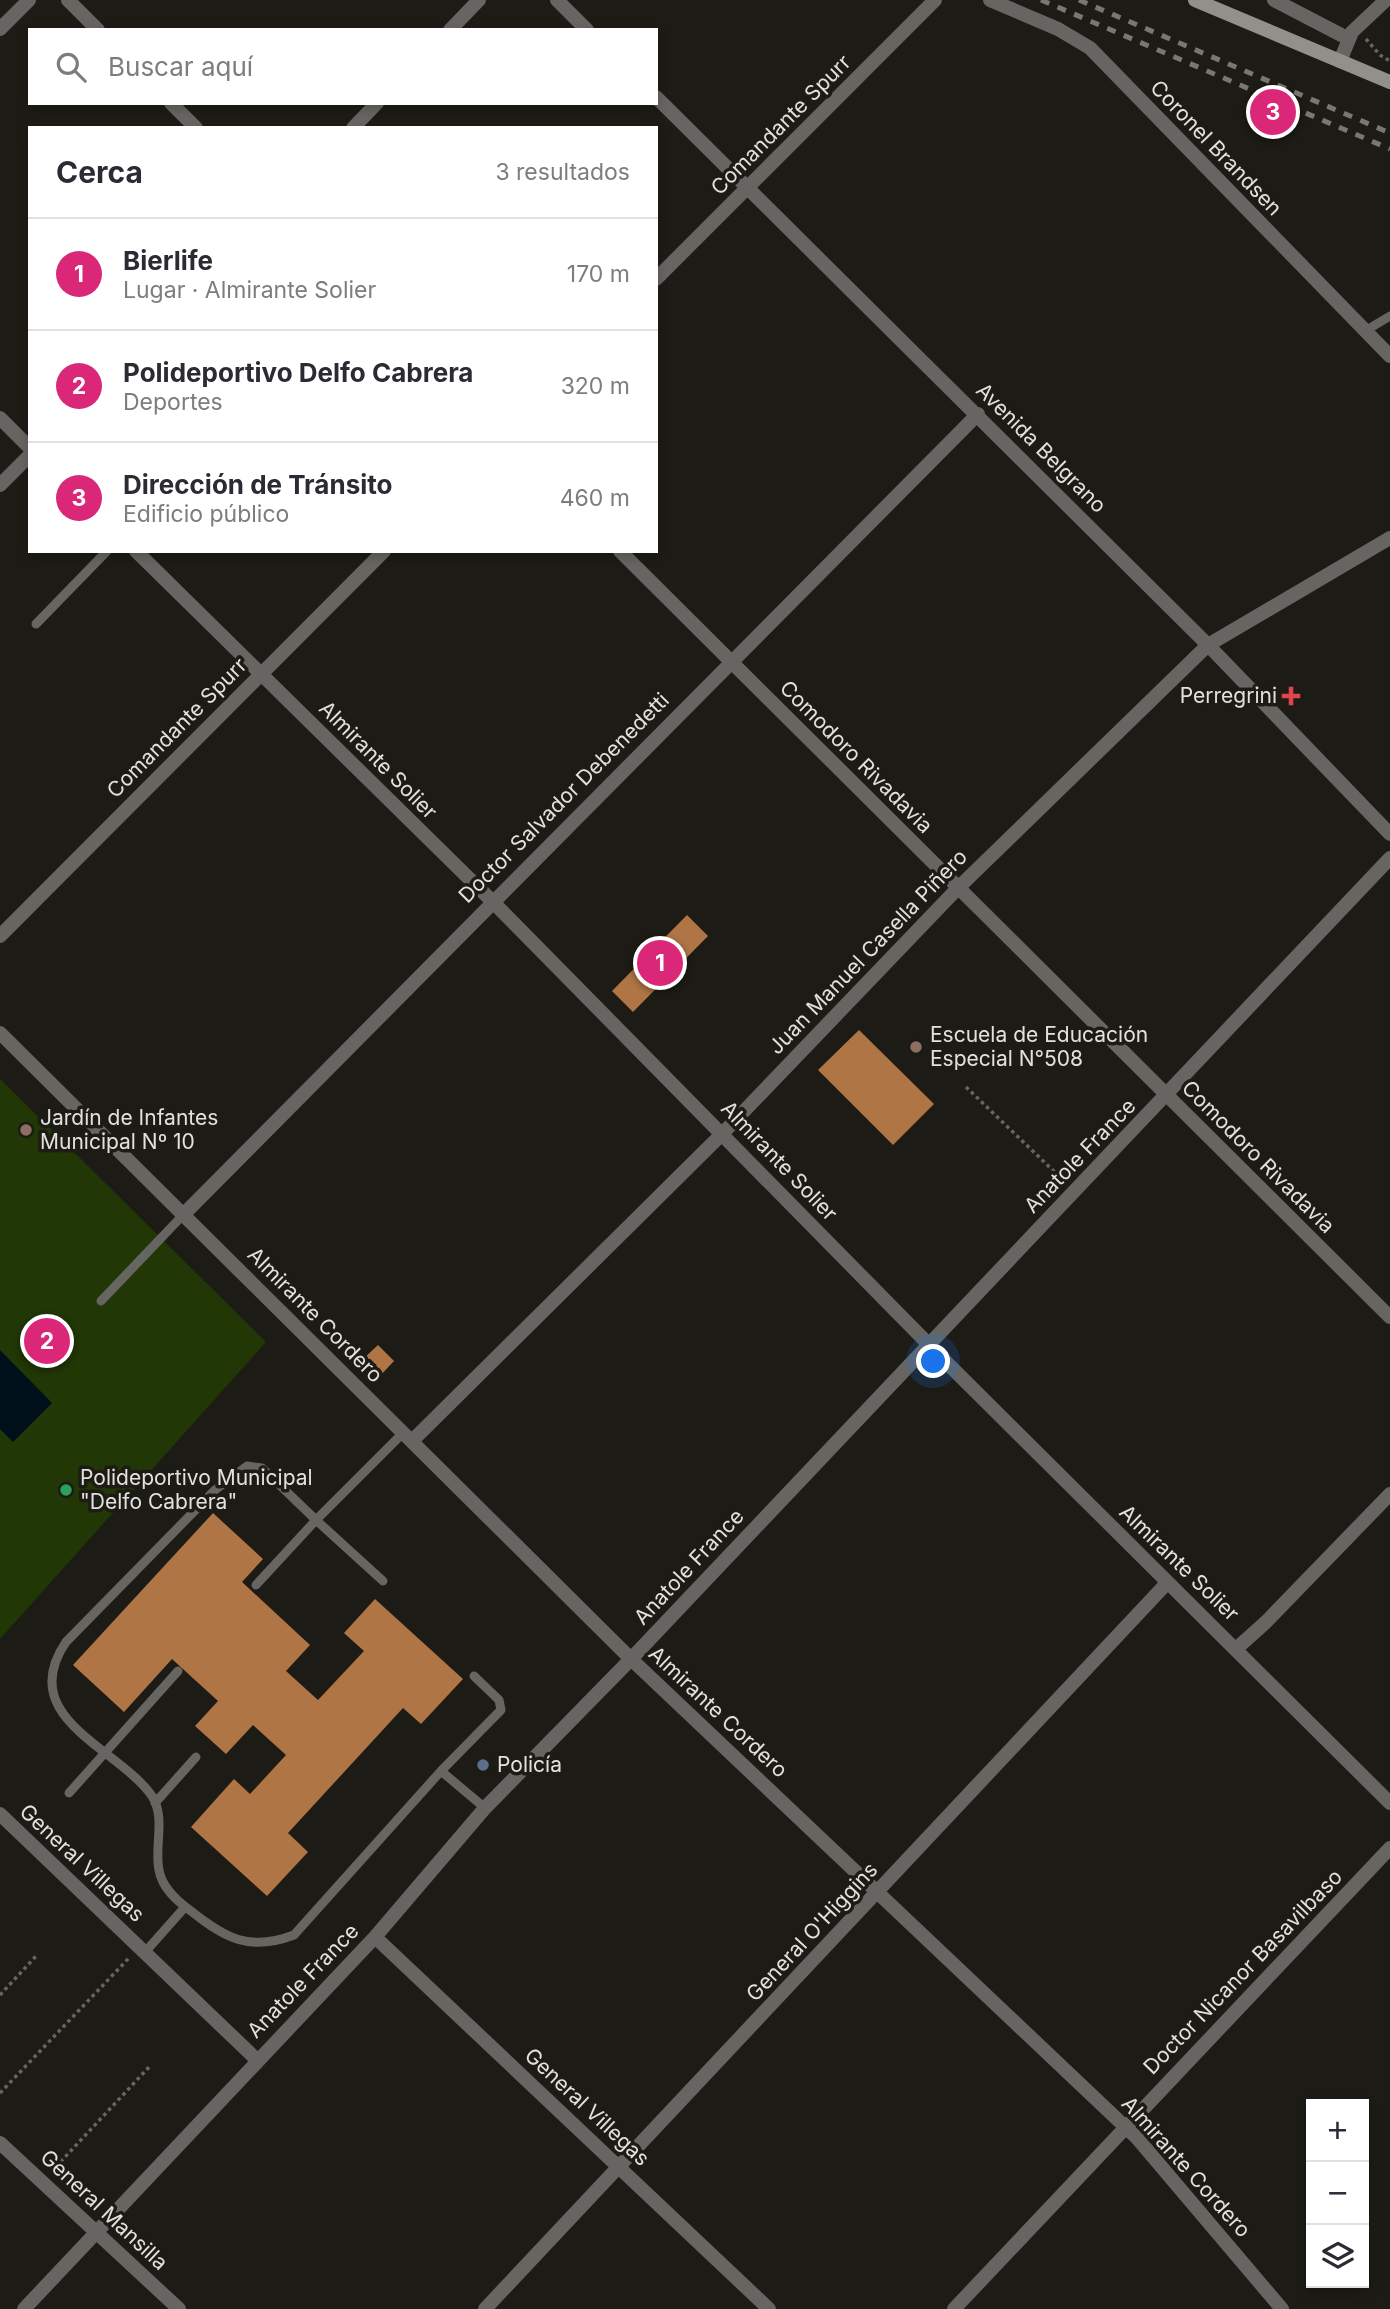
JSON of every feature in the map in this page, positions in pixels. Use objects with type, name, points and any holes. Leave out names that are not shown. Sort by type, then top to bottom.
[{"type":"main road","points":[[1195,0],[1390,82]]},
{"type":"street","points":[[0,29],[29,0]]},
{"type":"street","points":[[68,0],[96,28]]},
{"type":"street","points":[[452,28],[479,0]]},
{"type":"street","points":[[557,0],[585,28]]},
{"type":"street","name":"Comandante Spurr","points":[[658,277],[936,0]]},
{"type":"street","name":"Coronel Brandsen","points":[[990,0],[1058,29],[1090,48],[1390,356]]},
{"type":"street","points":[[1274,0],[1353,34]]},
{"type":"street","points":[[1340,61],[1353,34],[1386,0]]},
{"type":"street","name":"Avenida Belgrano","points":[[658,99],[978,414],[1208,645],[1390,834]]},
{"type":"street","points":[[173,105],[193,126]]},
{"type":"street","points":[[355,126],[375,105]]},
{"type":"street","name":"Doctor Salvador Debenedetti","points":[[184,1214],[978,414]]},
{"type":"street","points":[[0,418],[28,445]]},
{"type":"street","points":[[0,485],[28,457]]},
{"type":"street","name":"Juan Manuel Casella Piñero","points":[[408,1437],[723,1133],[957,889],[1208,645],[1390,538]]},
{"type":"street","name":"Almirante Solier","points":[[138,553],[492,901],[928,1344],[1167,1583],[1237,1648],[1390,1803]]},
{"type":"street","name":"Comandante Spurr","points":[[0,936],[382,553]]},
{"type":"street","name":"Comodoro Rivadavia","points":[[622,553],[1390,1317]]},
{"type":"street","name":"Anatole France","points":[[24,2309],[256,2059],[375,1937],[485,1808],[631,1659],[1390,858]]},
{"type":"street","name":"Almirante Cordero","points":[[0,1034],[631,1659],[1125,2127],[1282,2309]]},
{"type":"street","points":[[1237,1648],[1266,1622],[1390,1494]]},
{"type":"street","name":"General O'Higgins","points":[[485,2309],[1167,1583]]},
{"type":"street","name":"General Villegas","points":[[0,1814],[256,2059]]},
{"type":"street","name":"Doctor Nicanor Basavilbaso","points":[[954,2309],[1390,1848]]},
{"type":"street","name":"General Villegas","points":[[375,1937],[769,2309]]},
{"type":"street","name":"General Mansilla","points":[[0,2143],[99,2231],[179,2309]]},
{"type":"lane","points":[[1365,331],[1390,316]]},
{"type":"lane","points":[[36,624],[105,553]]},
{"type":"lane","points":[[101,1301],[184,1214]]},
{"type":"lane","points":[[256,1585],[316,1520],[408,1437]]},
{"type":"lane","points":[[383,1581],[262,1468],[247,1466],[215,1490],[66,1642],[53,1675],[57,1706],[64,1718],[150,1794],[155,1802],[159,1815],[158,1869],[170,1893],[220,1934],[231,1938],[249,1942],[293,1935],[441,1771],[501,1710],[499,1700],[474,1676]]},
{"type":"lane","points":[[69,1793],[178,1671]]},
{"type":"lane","points":[[155,1802],[196,1757]]},
{"type":"lane","points":[[441,1771],[485,1808]]},
{"type":"lane","points":[[143,1948],[185,1907]]},
{"type":"path","points":[[1353,34],[1390,61]]},
{"type":"path","points":[[966,1087],[1074,1191]]},
{"type":"path","points":[[0,2093],[143,1948]]},
{"type":"path","points":[[0,1995],[38,1954]]},
{"type":"path","points":[[42,2181],[150,2066]]},
{"type":"green space","name":"Polideportivo Municipal \"Delfo Cabrera\"","points":[[0,1079],[266,1342],[0,1639]]},
{"type":"water","points":[[0,1350],[52,1403],[13,1442],[0,1429]]},
{"type":"building","points":[[687,915],[708,936],[633,1012],[612,991]]},
{"type":"building","points":[[859,1030],[934,1104],[893,1145],[818,1070]]},
{"type":"building","points":[[378,1345],[394,1361],[379,1377],[362,1360]]},
{"type":"building","points":[[213,1513],[263,1559],[242,1582],[310,1645],[286,1671],[318,1700],[364,1651],[344,1633],[375,1599],[463,1679],[421,1724],[403,1708],[288,1833],[308,1852],[267,1896],[191,1827],[234,1779],[250,1794],[286,1755],[253,1725],[226,1754],[195,1726],[218,1701],[172,1659],[124,1712],[73,1665]]},
{"type":"railway","points":[[1041,0],[1390,149]]},
{"type":"railway","points":[[1079,0],[1390,133]]},
{"type":"place","name":"Dirección de Tránsito","points":[[1273,112]]},
{"type":"place","name":"Perregrini","points":[[1291,696]]},
{"type":"place","name":"Bierlife","points":[[660,963]]},
{"type":"place","name":"Escuela de Educación Especial N°508","points":[[916,1047]]},
{"type":"place","name":"Jardín de Infantes Municipal Nº 10","points":[[26,1130]]},
{"type":"place","name":"Polideportivo Delfo Cabrera","points":[[47,1341]]},
{"type":"place","name":"Polideportivo Municipal \"Delfo Cabrera\"","points":[[66,1490]]},
{"type":"place","name":"Policía","points":[[483,1765]]}]
